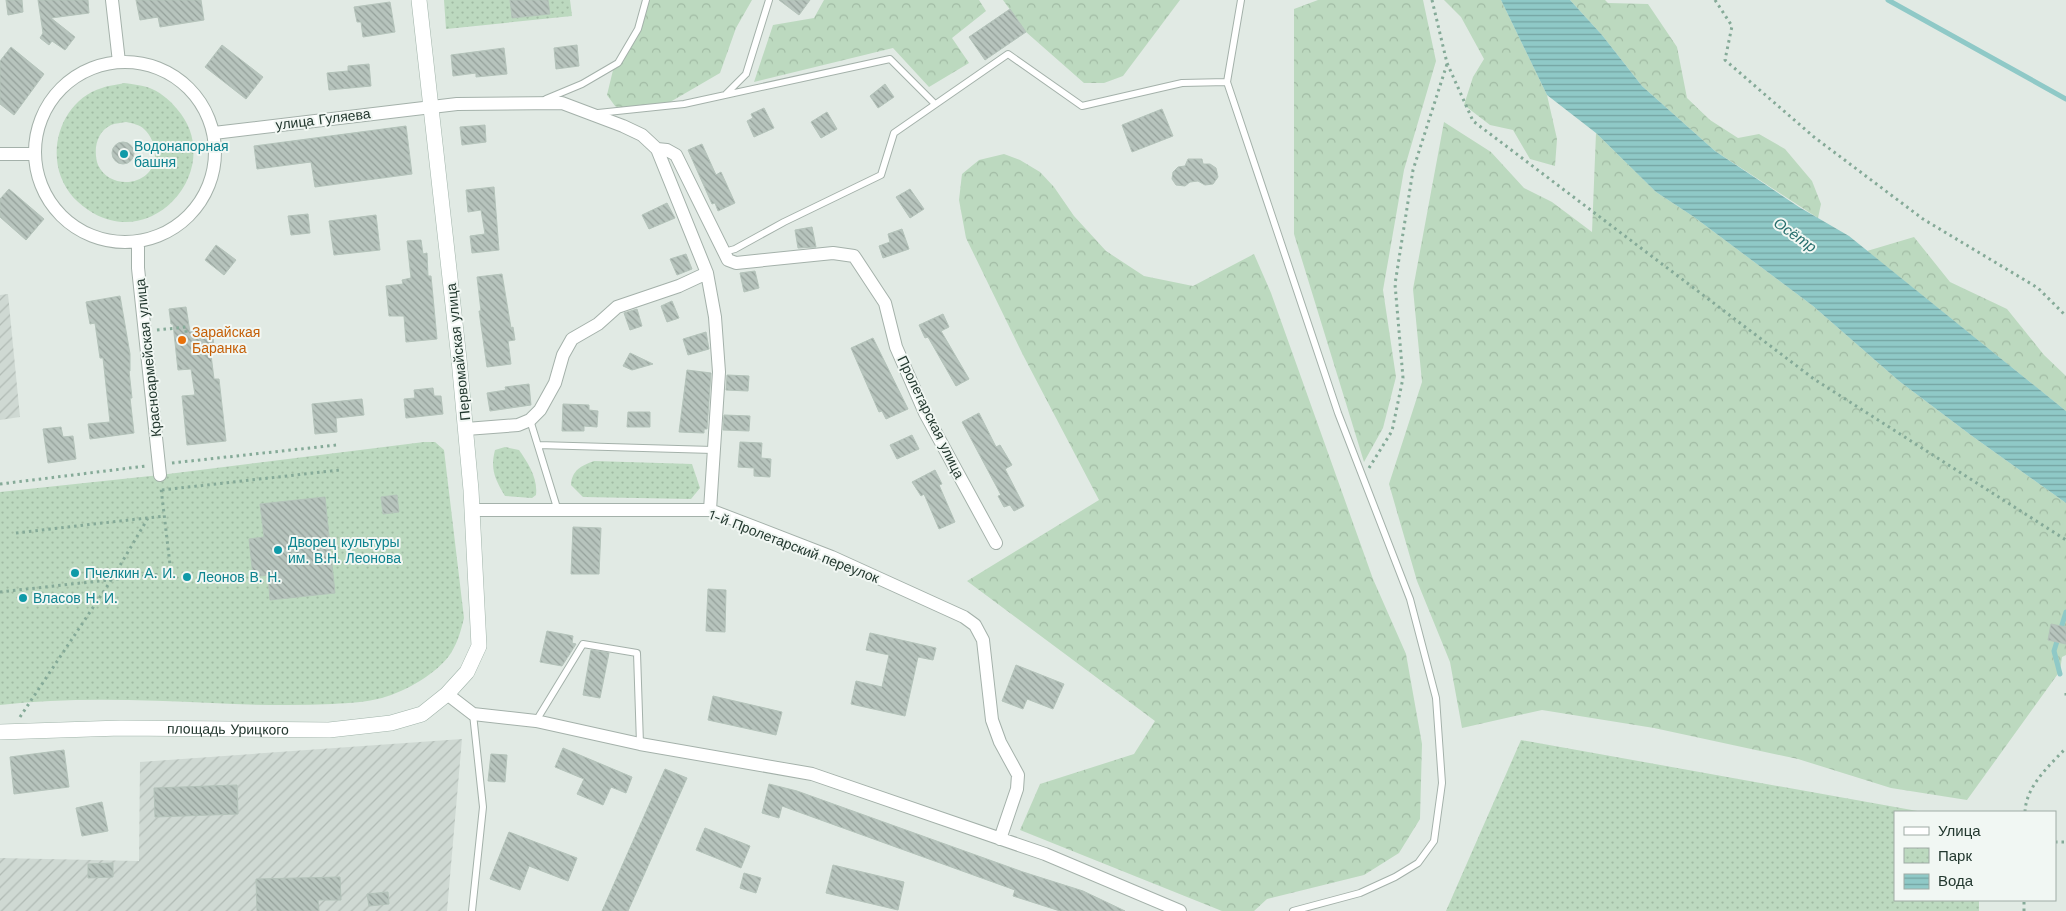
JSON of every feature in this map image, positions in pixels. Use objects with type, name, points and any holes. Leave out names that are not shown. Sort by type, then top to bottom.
[{"type":"main road","name":"Первомайская улица","points":[[419,0],[466,429],[479,646],[467,672],[447,694]]},
{"type":"main road","name":"площадь Урицкого","points":[[6,731],[121,728],[329,730],[391,723],[422,714],[447,694]]},
{"type":"street","points":[[112,0],[119,62]]},
{"type":"street","points":[[130,62],[157,68],[181,82],[200,102],[214,133],[216,152],[211,181],[197,207],[176,227],[150,239],[138,242],[125,243],[99,239],[76,228],[56,211],[43,190],[36,165],[35,154],[40,122],[51,101],[66,84],[85,72],[107,64],[130,62]]},
{"type":"street","points":[[432,106],[457,104],[562,104],[642,135],[657,149],[707,273],[715,317],[719,372],[710,510]]},
{"type":"street","name":"улица Гуляева","points":[[214,133],[432,106]]},
{"type":"street","points":[[657,149],[667,150],[676,155],[724,252]]},
{"type":"street","points":[[0,154],[35,154]]},
{"type":"street","name":"Красноармейская улица","points":[[138,242],[138,268],[160,470]]},
{"type":"street","name":"Пролетарская улица","points":[[724,252],[728,260],[736,263],[833,253],[854,256],[885,303],[896,347],[925,413],[996,543]]},
{"type":"street","points":[[466,429],[518,425],[530,420],[540,410],[555,383],[563,355],[572,339],[598,324],[617,307],[679,286],[707,273]]},
{"type":"street","name":"1-й Пролетарский переулок","points":[[472,510],[710,510],[832,557],[964,616],[976,625],[984,640],[992,720],[1000,742],[1018,775],[1017,789],[1000,839]]},
{"type":"street","points":[[447,694],[473,714],[536,720],[640,744],[812,774],[1045,854],[1180,911]]},
{"type":"lane","points":[[535,104],[582,84],[618,63],[638,29],[646,0]]},
{"type":"lane","points":[[726,94],[746,74],[769,0]]},
{"type":"lane","points":[[1241,0],[1227,82],[1338,413],[1410,599],[1436,698],[1442,783],[1434,841],[1418,863],[1395,877],[1360,893],[1293,911]]},
{"type":"lane","points":[[724,252],[735,249],[784,222],[881,175],[894,132],[1008,54],[1082,106],[1182,83],[1227,82]]},
{"type":"lane","points":[[590,114],[684,104],[890,59],[935,104]]},
{"type":"lane","points":[[530,420],[558,511]]},
{"type":"lane","points":[[538,445],[713,450]]},
{"type":"lane","points":[[536,720],[583,644],[637,653],[640,744]]},
{"type":"lane","points":[[472,911],[483,807],[473,714]]},
{"type":"path","points":[[1432,0],[1447,63],[1473,122],[1814,379],[2066,540]]},
{"type":"path","points":[[1715,0],[1732,26],[1726,60],[1829,149],[1923,219],[2038,288],[2066,316]]},
{"type":"path","points":[[1364,478],[1392,431],[1404,378],[1395,284],[1413,170],[1447,63]]},
{"type":"path","points":[[134,151],[150,148]]},
{"type":"path","points":[[145,331],[186,327],[186,333]]},
{"type":"path","points":[[0,484],[160,470],[337,445]]},
{"type":"path","points":[[0,592],[171,573],[160,470]]},
{"type":"path","points":[[162,490],[340,470]]},
{"type":"path","points":[[16,533],[164,516]]},
{"type":"path","points":[[6,731],[112,579],[148,518]]},
{"type":"path","points":[[2025,811],[2032,789],[2044,772],[2066,748]]},
{"type":"shaded area","points":[[8,294],[20,417],[0,420],[0,295]]},
{"type":"shaded area","points":[[462,739],[447,911],[0,911],[0,858],[139,861],[140,762]]},
{"type":"green space","points":[[444,0],[570,0],[572,16],[446,29]]},
{"type":"green space","points":[[647,0],[752,0],[736,28],[720,73],[665,105],[626,111],[615,106],[607,95],[613,70],[642,22]]},
{"type":"green space","points":[[824,0],[979,0],[986,11],[952,38],[969,63],[929,87],[893,48],[754,82],[773,25],[814,18]]},
{"type":"green space","points":[[1003,0],[1180,0],[1123,76],[1104,83],[1084,83],[1026,32]]},
{"type":"green space","points":[[1318,0],[1423,0],[1436,61],[1404,170],[1383,290],[1396,377],[1383,428],[1364,462],[1294,234],[1294,9]]},
{"type":"green space","points":[[1444,0],[1501,0],[1547,95],[1557,139],[1555,166],[1530,159],[1513,130],[1490,125],[1464,105],[1473,77],[1484,59],[1461,17]]},
{"type":"green space","points":[[1570,0],[1605,0],[1608,3],[1648,4],[1677,47],[1687,98],[1710,120],[1738,138],[1759,134],[1785,149],[1812,181],[1821,204],[1818,218],[1715,151],[1642,86],[1602,35]]},
{"type":"green space","points":[[124,83],[147,87],[160,93],[171,102],[190,131],[194,154],[189,176],[177,196],[161,211],[140,220],[117,221],[93,213],[74,198],[66,188],[61,177],[57,150],[63,124],[69,112],[78,102],[102,88]],"holes":[[[126,122],[136,124],[144,129],[154,145],[155,157],[154,163],[147,174],[134,181],[120,182],[107,176],[102,171],[98,165],[96,148],[99,137],[106,128]]]},
{"type":"green space","points":[[1444,122],[1491,152],[1524,188],[1552,202],[1592,232],[1596,133],[1656,192],[1694,217],[1813,306],[1899,381],[2066,503],[2066,655],[2062,657],[2060,671],[1967,800],[1891,788],[1798,759],[1654,728],[1542,710],[1462,728],[1450,662],[1417,581],[1389,484],[1422,382],[1413,289]]},
{"type":"green space","points":[[1004,154],[1020,160],[1040,172],[1054,187],[1074,216],[1106,251],[1144,276],[1193,286],[1254,254],[1271,293],[1373,579],[1406,654],[1422,744],[1420,819],[1399,853],[1364,875],[1267,899],[1254,911],[1222,911],[1020,830],[1040,784],[1134,754],[1155,721],[967,581],[1099,500],[1023,355],[966,238],[959,200],[962,174],[979,160]]},
{"type":"green space","points":[[1914,237],[1950,282],[2007,309],[2044,355],[2066,376],[2066,411],[1867,251]]},
{"type":"green space","points":[[435,442],[444,450],[464,618],[451,653],[438,668],[420,681],[382,698],[333,704],[272,705],[106,700],[26,702],[0,705],[0,492],[160,475]]},
{"type":"green space","points":[[505,447],[519,450],[529,465],[536,489],[536,495],[532,498],[505,496],[494,474],[493,463],[495,450]]},
{"type":"green space","points":[[594,461],[692,464],[700,488],[691,499],[583,497],[571,485],[573,476],[578,469]]},
{"type":"green space","points":[[1521,740],[1917,811],[1894,811],[1894,901],[1979,901],[1979,911],[1446,911]]},
{"type":"water","name":"Осётр","points":[[1501,0],[1570,0],[1602,35],[1642,86],[1715,151],[1799,207],[1849,236],[2066,411],[2066,503],[1899,381],[1813,306],[1694,217],[1656,192],[1596,133],[1547,95]]},
{"type":"building","points":[[6,0],[22,0],[23,12],[8,15]]},
{"type":"building","points":[[38,0],[88,0],[89,13],[51,18],[75,37],[65,50],[52,41],[49,45],[40,38],[43,33]]},
{"type":"building","points":[[136,0],[201,0],[204,20],[160,27],[158,17],[140,20]]},
{"type":"building","points":[[510,0],[548,0],[550,14],[512,18]]},
{"type":"building","points":[[779,0],[810,0],[799,15]]},
{"type":"building","points":[[390,2],[395,32],[363,37],[361,22],[357,22],[354,7]]},
{"type":"building","points":[[1010,9],[1026,32],[985,60],[969,37]]},
{"type":"building","points":[[222,45],[263,77],[246,99],[205,67]]},
{"type":"building","points":[[577,45],[579,66],[556,69],[554,48]]},
{"type":"building","points":[[11,47],[44,74],[14,115],[0,104],[0,61]]},
{"type":"building","points":[[504,48],[507,74],[476,77],[476,73],[453,76],[451,55]]},
{"type":"building","points":[[369,64],[371,86],[329,90],[327,73],[348,71],[348,66]]},
{"type":"building","points":[[885,84],[894,97],[878,108],[870,96]]},
{"type":"building","points":[[764,108],[774,128],[754,137],[747,121],[753,118],[751,114]]},
{"type":"building","points":[[1162,109],[1173,136],[1132,152],[1122,125]]},
{"type":"building","points":[[827,112],[837,129],[821,138],[811,122]]},
{"type":"building","points":[[485,125],[486,142],[462,145],[460,127]]},
{"type":"building","points":[[406,126],[412,174],[315,187],[311,162],[257,169],[254,146]]},
{"type":"building","name":"Водонапорная башня","points":[[123,142],[131,145],[134,153],[131,161],[123,164],[115,161],[112,153],[115,145]]},
{"type":"building","points":[[702,144],[716,175],[721,172],[735,203],[718,211],[715,203],[712,204],[688,150]]},
{"type":"building","points":[[1188,159],[1202,159],[1203,164],[1210,164],[1216,168],[1218,177],[1213,184],[1205,185],[1198,181],[1190,182],[1185,186],[1176,185],[1172,179],[1173,172],[1178,167],[1185,166]]},
{"type":"building","points":[[494,187],[499,250],[472,253],[470,236],[485,234],[481,210],[468,212],[466,190]]},
{"type":"building","points":[[9,189],[44,219],[26,240],[0,217],[0,199]]},
{"type":"building","points":[[910,189],[924,209],[910,218],[896,197]]},
{"type":"building","points":[[667,203],[675,218],[649,229],[642,215]]},
{"type":"building","points":[[308,214],[310,233],[291,235],[288,216]]},
{"type":"building","points":[[376,215],[380,250],[334,255],[329,221]]},
{"type":"building","points":[[812,227],[816,247],[798,248],[795,230]]},
{"type":"building","points":[[902,229],[909,249],[883,258],[879,246],[890,242],[888,234]]},
{"type":"building","points":[[421,240],[423,254],[427,253],[428,276],[431,276],[437,339],[406,342],[404,316],[389,316],[386,286],[403,284],[402,280],[411,278],[407,241]]},
{"type":"building","points":[[216,245],[236,260],[224,275],[205,260]]},
{"type":"building","points":[[686,254],[692,269],[677,275],[670,259]]},
{"type":"building","points":[[755,271],[759,288],[744,292],[740,273]]},
{"type":"building","points":[[502,274],[511,328],[513,327],[515,340],[508,341],[511,364],[487,367],[479,311],[481,311],[477,277]]},
{"type":"building","points":[[120,296],[130,354],[129,371],[132,398],[130,398],[134,433],[90,439],[88,424],[110,422],[103,358],[100,358],[95,323],[90,324],[86,302]]},
{"type":"building","points":[[672,301],[679,318],[667,322],[661,306]]},
{"type":"building","points":[[186,307],[190,332],[212,329],[214,346],[210,347],[214,379],[219,379],[226,441],[187,445],[182,396],[195,395],[191,369],[178,370],[173,324],[171,324],[169,309]]},
{"type":"building","points":[[637,309],[642,326],[630,330],[624,313]]},
{"type":"building","points":[[943,314],[949,327],[941,331],[969,379],[956,386],[928,337],[925,338],[919,325]]},
{"type":"building","points":[[706,332],[709,349],[688,355],[683,339]]},
{"type":"building","points":[[873,338],[908,409],[886,419],[882,411],[879,412],[851,348]]},
{"type":"building","points":[[630,353],[653,364],[632,370],[623,366]]},
{"type":"building","points":[[687,370],[711,373],[707,429],[704,429],[704,433],[679,432]]},
{"type":"building","points":[[727,375],[749,376],[748,391],[726,390]]},
{"type":"building","points":[[529,384],[531,405],[490,411],[487,393],[506,390],[505,387]]},
{"type":"building","points":[[433,388],[434,396],[441,396],[443,414],[406,418],[404,399],[415,398],[414,390]]},
{"type":"building","points":[[362,399],[364,415],[336,418],[337,432],[315,434],[312,404]]},
{"type":"building","points":[[563,404],[589,405],[589,410],[598,411],[597,427],[584,426],[584,431],[562,431]]},
{"type":"building","points":[[628,412],[650,412],[650,427],[627,427]]},
{"type":"building","points":[[979,413],[996,447],[1000,445],[1012,465],[1005,469],[1024,506],[1014,511],[1010,505],[1004,507],[998,496],[1001,495],[962,422]]},
{"type":"building","points":[[724,415],[750,416],[749,431],[723,430]]},
{"type":"building","points":[[61,427],[63,437],[73,436],[76,459],[48,463],[43,429]]},
{"type":"building","points":[[912,435],[919,449],[897,459],[890,445]]},
{"type":"building","points":[[740,442],[762,443],[761,458],[771,459],[770,477],[754,476],[754,468],[738,467]]},
{"type":"building","points":[[935,470],[942,484],[939,485],[955,522],[939,529],[924,494],[921,496],[912,482]]},
{"type":"building","points":[[397,495],[399,512],[383,514],[381,497]]},
{"type":"building","points":[[325,497],[335,593],[270,600],[268,575],[253,577],[249,539],[264,537],[260,504]]},
{"type":"building","points":[[573,527],[601,528],[599,574],[571,574]]},
{"type":"building","points":[[708,589],[726,590],[725,632],[706,631]]},
{"type":"building","points":[[2051,624],[2066,627],[2066,644],[2048,640]]},
{"type":"building","points":[[547,631],[573,636],[572,643],[576,644],[562,666],[540,662]]},
{"type":"building","points":[[870,633],[936,648],[933,660],[918,657],[905,716],[851,704],[856,681],[882,687],[889,655],[866,650]]},
{"type":"building","points":[[591,650],[609,653],[600,698],[583,695]]},
{"type":"building","points":[[1016,665],[1064,684],[1053,709],[1027,699],[1023,709],[1002,701]]},
{"type":"building","points":[[713,696],[782,712],[776,735],[708,720]]},
{"type":"building","points":[[563,748],[632,777],[626,793],[611,787],[603,805],[577,794],[584,779],[555,767]]},
{"type":"building","points":[[64,750],[69,787],[14,794],[10,757]]},
{"type":"building","points":[[491,754],[507,755],[505,782],[488,781]]},
{"type":"building","points":[[665,769],[687,778],[628,911],[602,911]]},
{"type":"building","points":[[769,784],[797,791],[1023,872],[1083,891],[1125,911],[1060,911],[1013,896],[1015,890],[782,806],[779,818],[762,813]]},
{"type":"building","points":[[237,785],[238,814],[155,817],[154,788]]},
{"type":"building","points":[[102,802],[108,831],[82,836],[76,808]]},
{"type":"building","points":[[705,828],[750,846],[741,868],[696,850]]},
{"type":"building","points":[[509,832],[577,858],[568,881],[529,866],[520,890],[490,879]]},
{"type":"building","points":[[113,863],[113,877],[88,878],[88,864]]},
{"type":"building","points":[[833,865],[904,882],[898,910],[826,893]]},
{"type":"building","points":[[744,873],[761,878],[756,893],[740,888]]},
{"type":"building","points":[[340,877],[341,900],[318,900],[319,911],[257,911],[256,879]]},
{"type":"building","points":[[388,892],[389,904],[369,906],[367,894]]},
{"type":"waterway","points":[[1888,0],[2066,99]]},
{"type":"waterway","points":[[2060,674],[2054,651],[2066,612]]},
{"type":"place","name":"Водонапорная башня","points":[[124,154]]},
{"type":"place","name":"Зарайская Баранка","points":[[182,340]]},
{"type":"place","name":"Дворец культуры им. В.Н. Леонова","points":[[278,550]]},
{"type":"place","name":"Пчелкин А. И.","points":[[75,573]]},
{"type":"place","name":"Леонов В. Н.","points":[[187,577]]},
{"type":"place","name":"Власов Н. И.","points":[[23,598]]}]
